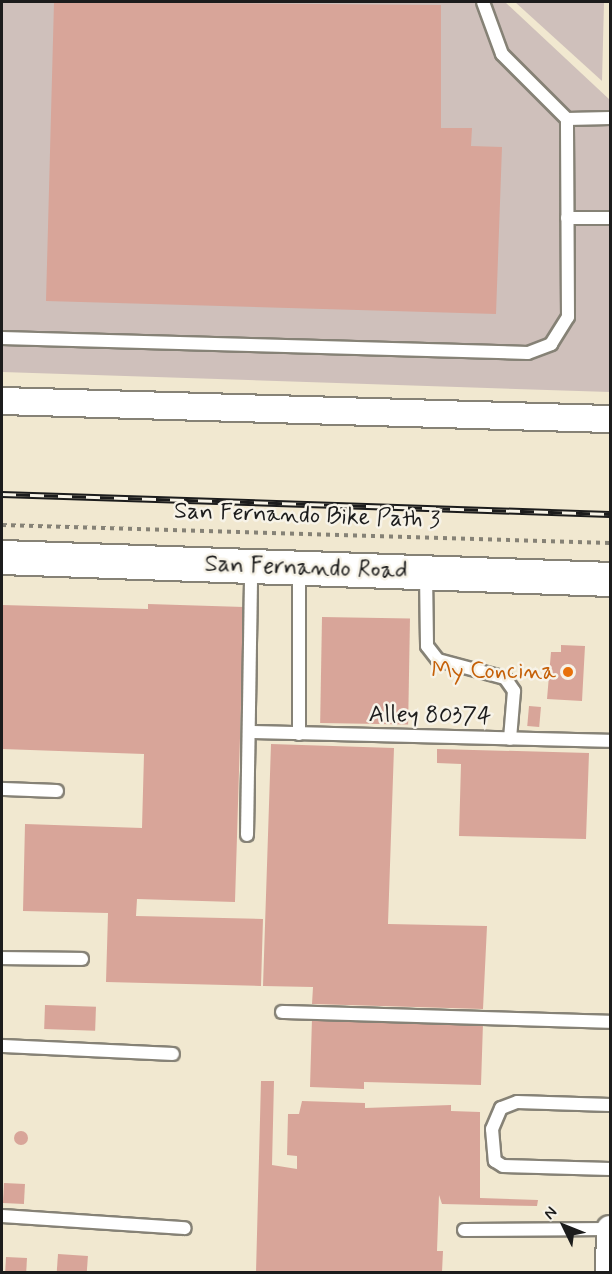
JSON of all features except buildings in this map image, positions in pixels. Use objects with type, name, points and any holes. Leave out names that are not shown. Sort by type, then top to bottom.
[{"type":"main road","name":"San Fernando Road","points":[[2,557],[610,579]]},
{"type":"street","points":[[2,401],[610,419]]},
{"type":"street","points":[[609,1272],[610,1229]]},
{"type":"lane","points":[[2,338],[528,353],[551,344],[568,317],[567,119],[502,54],[483,2]]},
{"type":"lane","points":[[567,119],[610,118]]},
{"type":"lane","points":[[567,218],[610,218]]},
{"type":"lane","points":[[247,835],[251,566]]},
{"type":"lane","points":[[299,568],[299,734]]},
{"type":"lane","points":[[426,572],[427,646],[438,660],[505,678],[514,691],[510,739]]},
{"type":"lane","name":"Alley 80374","points":[[249,732],[610,741]]},
{"type":"lane","points":[[2,789],[57,791]]},
{"type":"lane","points":[[2,958],[82,959]]},
{"type":"lane","points":[[282,1012],[610,1022]]},
{"type":"lane","points":[[2,1046],[173,1054]]},
{"type":"lane","points":[[610,1105],[517,1102],[501,1108],[492,1129],[495,1161],[503,1166],[610,1169]]},
{"type":"lane","points":[[2,1216],[185,1228]]},
{"type":"lane","points":[[464,1230],[610,1229]]},
{"type":"path","name":"San Fernando Bike Path 3","points":[[2,525],[610,543]]},
{"type":"shaded area","points":[[2,2],[505,2],[610,100],[610,392],[2,372]]},
{"type":"shaded area","points":[[515,2],[604,2],[602,81]]},
{"type":"railway","points":[[2,494],[610,514]]},
{"type":"place","name":"My Concina","points":[[568,672]]}]
